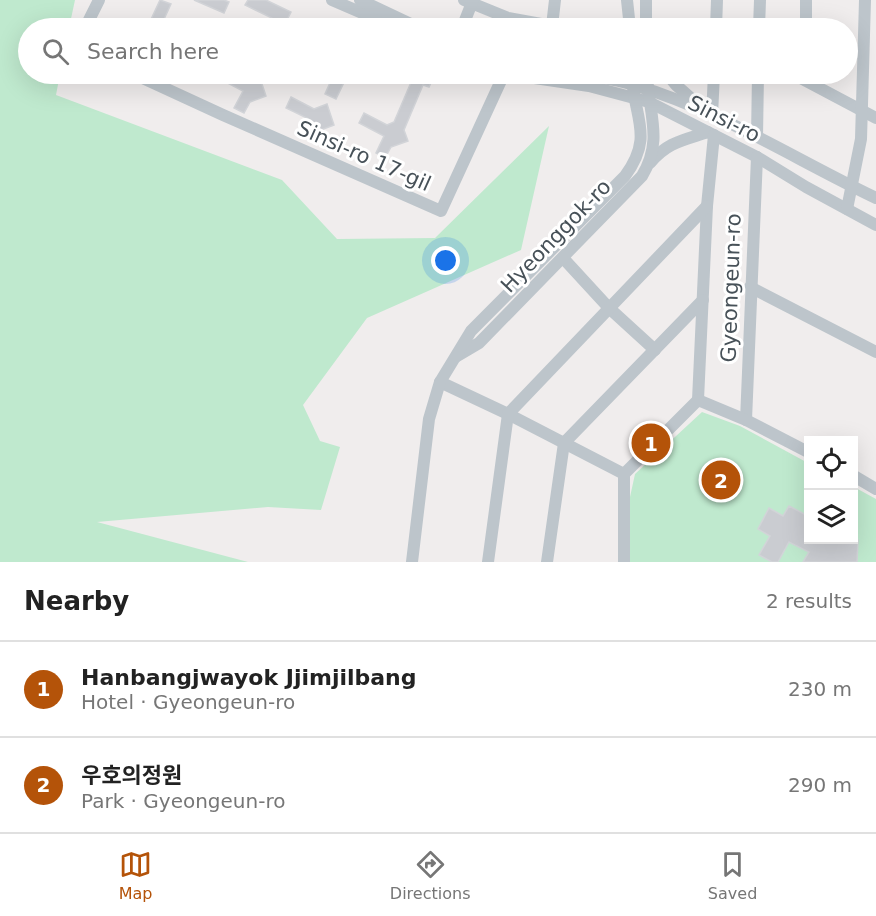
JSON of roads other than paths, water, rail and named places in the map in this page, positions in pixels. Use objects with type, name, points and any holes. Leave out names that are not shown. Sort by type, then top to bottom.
[{"type":"street","points":[[90,18],[99,0]]},
{"type":"street","points":[[360,0],[398,18]]},
{"type":"street","points":[[553,18],[555,0]]},
{"type":"street","points":[[627,0],[629,18]]},
{"type":"street","points":[[646,0],[646,18]]},
{"type":"street","points":[[716,18],[717,0]]},
{"type":"street","points":[[759,18],[760,0]]},
{"type":"street","points":[[806,0],[806,18]]},
{"type":"street","points":[[847,209],[861,139],[865,0]]},
{"type":"street","points":[[465,18],[470,1],[508,18]]},
{"type":"street","points":[[340,2],[375,18]]},
{"type":"street","name":"Sinsi-ro 17-gil","points":[[156,84],[441,211],[501,84]]},
{"type":"street","name":"Sinsi-ro","points":[[575,84],[634,97],[648,96],[708,113],[876,198]]},
{"type":"street","points":[[633,84],[634,97],[647,124]]},
{"type":"street","name":"Sinsi-ro","points":[[637,84],[648,96],[711,134],[876,225]]},
{"type":"street","points":[[647,84],[647,124]]},
{"type":"street","points":[[675,84],[708,113]]},
{"type":"street","points":[[708,113],[712,84]]},
{"type":"street","points":[[757,138],[758,84]]},
{"type":"street","points":[[817,84],[876,118]]},
{"type":"street","name":"Hyeonggok-ro","points":[[457,357],[479,343],[642,176],[648,166],[655,137],[647,124]]},
{"type":"street","name":"Hyeonggok-ro","points":[[412,562],[429,419],[440,382],[471,331],[625,176],[636,161],[647,124]]},
{"type":"street","points":[[648,166],[656,156],[674,143],[711,134]]},
{"type":"street","name":"Gyeongeun-ro","points":[[698,400],[711,134]]},
{"type":"street","name":"Gyeongeun-ro","points":[[746,420],[756,157]]},
{"type":"street","name":"Gyeongeun-ro","points":[[508,414],[707,206]]},
{"type":"street","points":[[563,258],[609,308],[655,350]]},
{"type":"street","points":[[750,287],[876,352]]},
{"type":"street","name":"Gyeongeun-ro","points":[[564,443],[703,300]]},
{"type":"street","points":[[440,382],[624,474]]},
{"type":"street","points":[[624,562],[624,474],[698,400],[746,420],[804,450]]},
{"type":"street","points":[[488,562],[508,414]]},
{"type":"street","points":[[547,562],[564,443]]},
{"type":"street","points":[[858,478],[876,489]]},
{"type":"place","name":"Hanbangjwayok Jjimjilbang","points":[[651,443]]},
{"type":"place","name":"우호의정원","points":[[721,480]]}]
